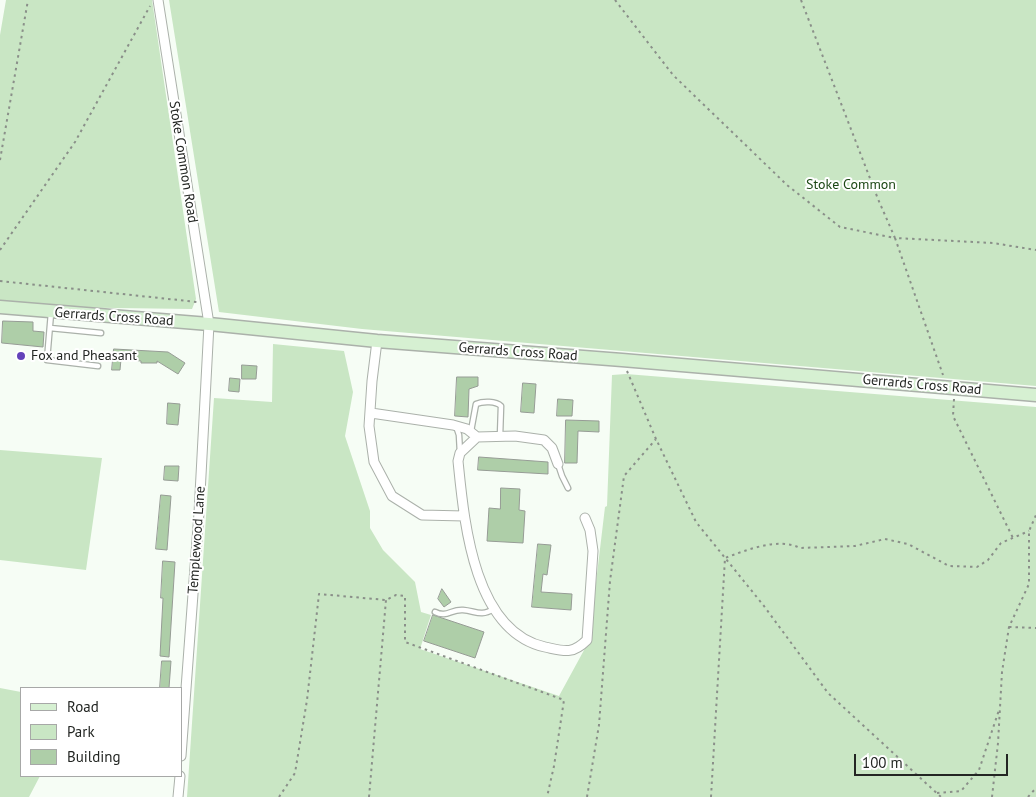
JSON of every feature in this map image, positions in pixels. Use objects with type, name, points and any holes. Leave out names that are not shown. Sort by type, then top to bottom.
[{"type":"main road","name":"Gerrards Cross Road","points":[[0,307],[209,324],[377,341],[1036,395]]},
{"type":"street","name":"Stoke Common Road","points":[[158,0],[209,324]]},
{"type":"street","name":"Templewood Lane","points":[[182,742],[199,513],[209,324]]},
{"type":"street","points":[[377,341],[372,381],[370,426],[374,462],[392,496],[422,514],[464,516]]},
{"type":"street","points":[[371,413],[455,425],[474,434],[515,436],[544,440],[552,448],[558,464]]},
{"type":"street","points":[[474,434],[460,453],[458,461],[464,516],[473,558],[494,610],[510,628],[541,646],[568,652],[579,648],[587,640],[593,551],[590,530],[585,518]]},
{"type":"street","points":[[178,797],[180,777]]},
{"type":"lane","points":[[51,312],[47,360],[98,366]]},
{"type":"lane","points":[[50,328],[102,333]]},
{"type":"lane","points":[[474,434],[476,404],[480,402],[497,403],[501,406],[500,436]]},
{"type":"lane","points":[[455,425],[459,435],[460,453]]},
{"type":"lane","points":[[558,464],[568,488]]},
{"type":"lane","points":[[435,612],[441,615],[463,610],[479,614],[494,610]]},
{"type":"path","points":[[0,160],[28,0]]},
{"type":"path","points":[[0,250],[75,142],[153,0]]},
{"type":"path","points":[[615,0],[673,75],[787,185],[840,227],[896,238],[993,243],[1036,250]]},
{"type":"path","points":[[801,0],[878,199],[896,238],[951,387],[953,416],[1013,538]]},
{"type":"path","points":[[0,282],[205,303]]},
{"type":"path","points":[[622,360],[656,439],[696,522],[828,693],[941,797]]},
{"type":"path","points":[[587,797],[599,725],[610,581],[624,476],[656,439]]},
{"type":"path","points":[[992,797],[1002,672],[1009,627],[1029,584],[1029,531],[1036,515]]},
{"type":"path","points":[[725,558],[757,546],[793,544],[800,548],[855,546],[885,539],[908,544],[949,566],[977,567],[988,560],[1000,543],[1029,531]]},
{"type":"path","points":[[711,797],[725,558]]},
{"type":"path","points":[[279,797],[295,774],[307,700],[319,594],[386,600],[396,595],[405,596],[405,642],[564,700],[554,766],[546,797]]},
{"type":"path","points":[[369,797],[386,600]]},
{"type":"path","points":[[1009,627],[1036,628]]},
{"type":"path","points":[[937,793],[960,791],[979,770],[1000,707]]},
{"type":"path","points":[[1028,797],[1036,788]]},
{"type":"green space","points":[[6,0],[152,0],[196,299],[192,309],[41,307],[0,303],[0,35]]},
{"type":"green space","name":"Stoke Common","points":[[169,0],[1036,0],[1036,386],[362,329],[219,312]]},
{"type":"green space","points":[[273,344],[344,351],[353,392],[345,436],[370,511],[370,528],[383,550],[415,582],[421,612],[431,615],[420,649],[559,696],[589,641],[605,507],[607,506],[612,375],[626,374],[1036,407],[1036,797],[187,797],[214,398],[272,402]]},
{"type":"green space","points":[[0,450],[102,458],[86,570],[0,560]]},
{"type":"green space","points":[[0,688],[20,692],[20,777],[39,777],[29,797],[0,797]]},
{"type":"building","name":"Fox and Pheasant","points":[[3,321],[33,322],[33,331],[44,332],[43,347],[2,343]]},
{"type":"building","points":[[114,349],[168,352],[185,363],[178,374],[157,361],[157,363],[141,363],[141,361],[121,359],[120,370],[112,370]]},
{"type":"building","points":[[242,365],[257,366],[256,379],[242,379]]},
{"type":"building","points":[[457,377],[478,377],[478,386],[469,389],[468,417],[455,416]]},
{"type":"building","points":[[230,378],[240,379],[239,392],[229,391]]},
{"type":"building","points":[[523,383],[536,384],[534,413],[521,412]]},
{"type":"building","points":[[558,399],[573,400],[572,416],[557,416]]},
{"type":"building","points":[[168,403],[180,404],[178,425],[167,424]]},
{"type":"building","points":[[566,420],[599,421],[599,432],[578,431],[577,463],[565,463]]},
{"type":"building","points":[[479,457],[548,462],[548,474],[478,470]]},
{"type":"building","points":[[165,466],[179,466],[178,481],[164,480]]},
{"type":"building","points":[[501,488],[520,489],[519,510],[525,511],[523,543],[487,541],[489,508],[500,509]]},
{"type":"building","points":[[161,495],[171,496],[167,550],[156,549]]},
{"type":"building","points":[[538,544],[551,545],[547,575],[543,574],[541,592],[572,594],[571,610],[532,607]]},
{"type":"building","points":[[163,561],[175,562],[169,657],[160,656]]},
{"type":"building","points":[[442,589],[451,602],[444,607],[438,599]]},
{"type":"building","points":[[433,615],[484,632],[475,658],[424,641]]},
{"type":"building","points":[[162,661],[171,661],[169,687],[160,687]]},
{"type":"place","name":"Fox and Pheasant","points":[[21,356]]}]
